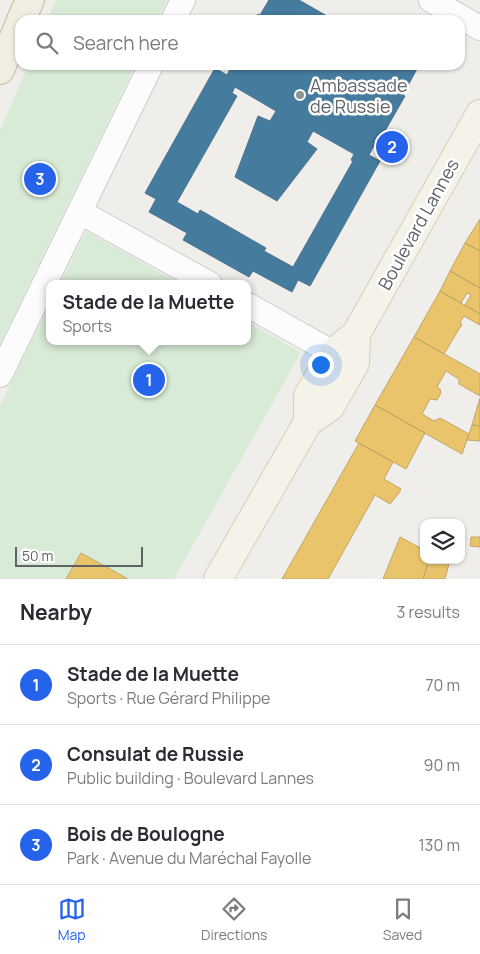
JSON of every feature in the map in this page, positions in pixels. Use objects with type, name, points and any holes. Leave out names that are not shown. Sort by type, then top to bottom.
[{"type":"highway","points":[[24,15],[30,0]]},
{"type":"highway","points":[[0,70],[15,36]]},
{"type":"main road","name":"Boulevard Lannes","points":[[308,422],[308,396],[333,352],[356,334],[480,114]]},
{"type":"main road","name":"Boulevard Lannes","points":[[218,579],[308,422],[330,407],[355,363],[356,334]]},
{"type":"street","points":[[176,15],[183,0]]},
{"type":"street","points":[[431,0],[457,15]]},
{"type":"street","points":[[465,19],[480,28]]},
{"type":"street","points":[[47,280],[149,70]]},
{"type":"street","points":[[80,212],[203,280]]},
{"type":"street","points":[[0,375],[46,281]]},
{"type":"street","points":[[251,307],[333,352]]},
{"type":"green space","points":[[56,0],[167,0],[160,15],[49,15]]},
{"type":"green space","points":[[26,70],[133,70],[0,344],[0,131]]},
{"type":"green space","points":[[86,231],[173,280],[62,280]]},
{"type":"green space","points":[[46,312],[46,345],[251,345],[251,324],[297,350],[300,354],[174,579],[0,579],[0,406]]},
{"type":"building: Homes","points":[[480,219],[480,251],[465,243]]},
{"type":"building: Homes","points":[[465,243],[480,251],[480,288],[450,271]]},
{"type":"building: Homes","points":[[450,271],[480,288],[480,314],[465,305],[471,295],[467,293],[461,303],[440,291]]},
{"type":"building: Homes","points":[[440,291],[480,314],[480,325],[464,316],[460,322],[462,324],[444,354],[414,337]]},
{"type":"building: Homes","points":[[414,337],[480,374],[480,396],[459,384],[459,379],[446,371],[437,387],[441,393],[437,400],[430,399],[422,414],[434,421],[440,418],[469,434],[462,454],[375,405]]},
{"type":"building: Homes","points":[[480,398],[480,426],[472,425]]},
{"type":"building: Homes","points":[[375,405],[425,433],[406,469],[355,441]]},
{"type":"building: Homes","points":[[472,425],[480,426],[480,441],[467,440]]},
{"type":"building: Homes","points":[[359,443],[393,462],[384,479],[401,489],[399,493],[390,504],[375,495],[328,579],[282,579]]},
{"type":"building: Homes","points":[[400,537],[420,548],[420,564],[428,564],[423,579],[383,579]]},
{"type":"building: Homes","points":[[471,537],[480,537],[480,547],[470,546]]},
{"type":"building: Homes","points":[[81,553],[101,564],[128,579],[66,579]]},
{"type":"building: Homes","points":[[428,564],[449,564],[445,579],[423,579]]},
{"type":"building: Public","points":[[269,0],[299,0],[325,15],[260,15]]},
{"type":"building: Public","points":[[214,70],[218,70],[227,75],[230,70],[416,70],[403,95],[405,96],[381,138],[390,144],[378,138],[369,155],[380,161],[310,286],[298,280],[292,292],[253,271],[249,277],[183,240],[187,233],[149,212],[156,199],[145,193]],"holes":[[[235,87],[276,111],[270,121],[258,116],[235,177],[277,201],[317,149],[307,142],[313,131],[354,154],[351,160],[353,161],[293,267],[264,251],[266,248],[200,210],[198,214],[177,202],[237,96],[232,93]]]},
{"type":"place","name":"Ambassade de Russie","points":[[300,95]]},
{"type":"place","name":"Consulat de Russie","points":[[392,147]]},
{"type":"place","name":"Bois de Boulogne","points":[[40,179]]},
{"type":"place","name":"Stade de la Muette","points":[[149,380]]}]
